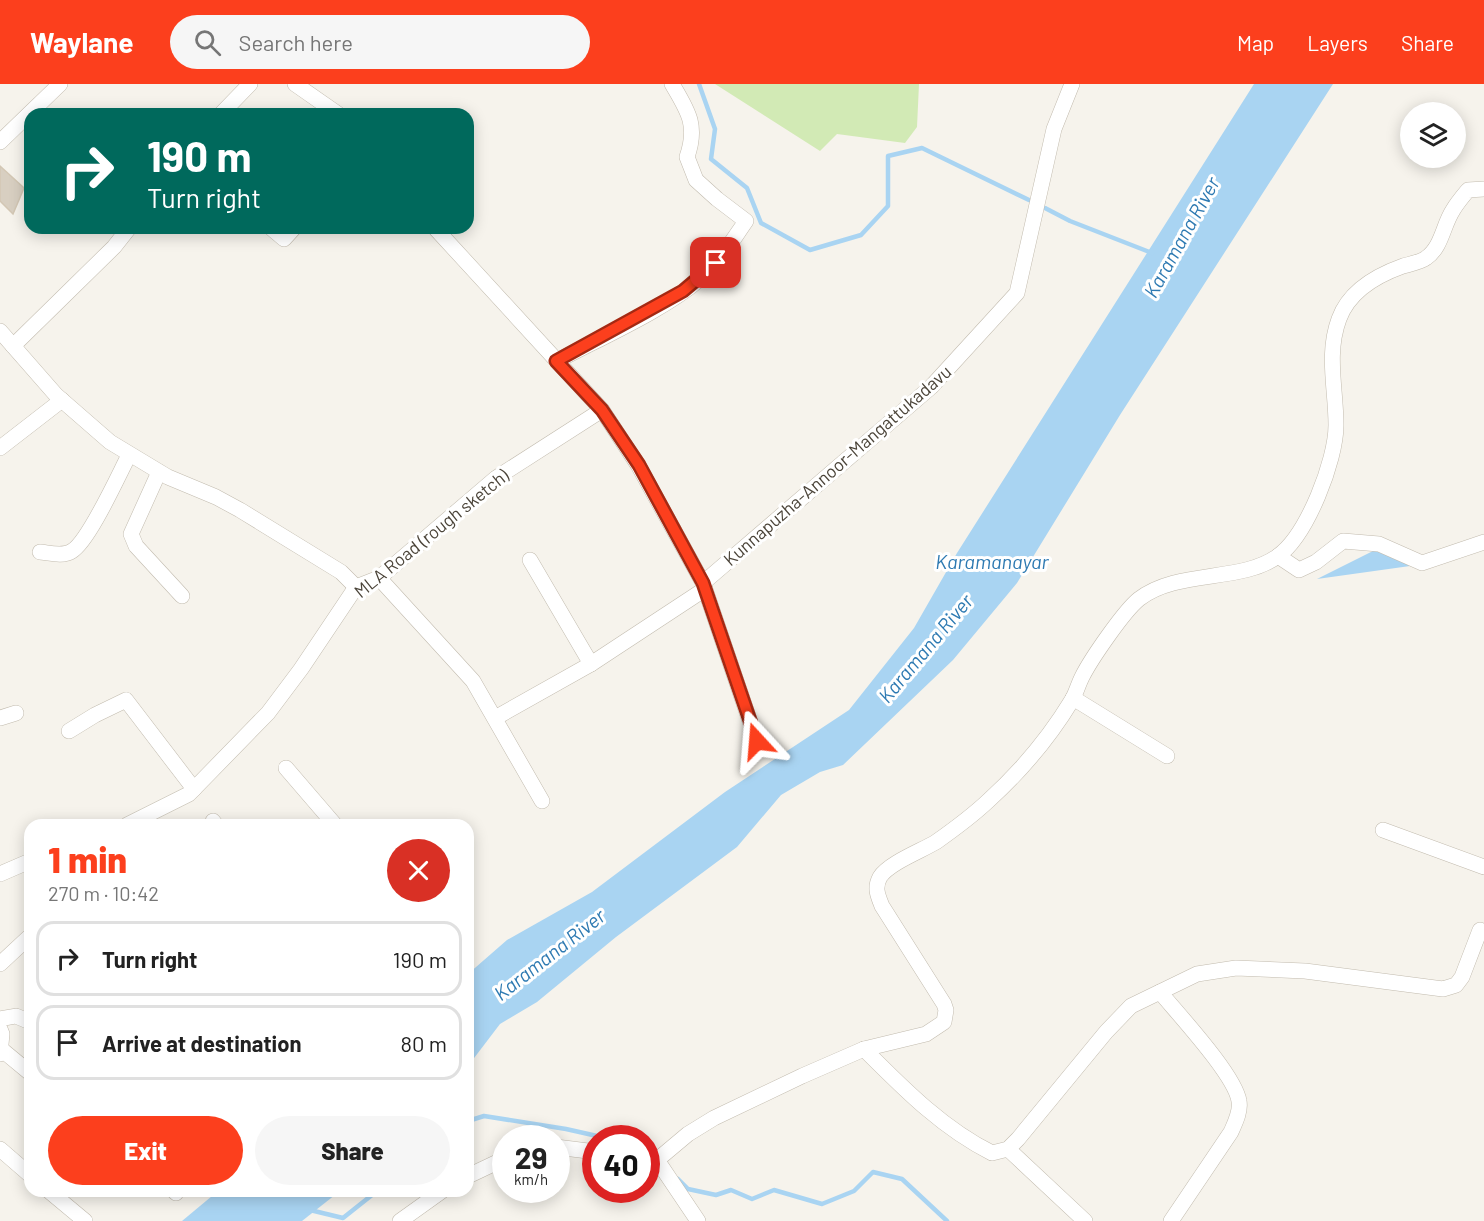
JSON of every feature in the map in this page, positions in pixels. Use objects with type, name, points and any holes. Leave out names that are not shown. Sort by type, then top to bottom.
[{"type":"street","points":[[35,108],[60,84]]},
{"type":"street","points":[[227,108],[250,84]]},
{"type":"street","points":[[295,84],[329,108]]},
{"type":"street","points":[[556,361],[652,310],[700,279],[716,263],[746,221],[717,200],[696,180],[687,157],[692,141],[692,125],[688,109],[672,84]]},
{"type":"street","name":"Kunnapuzha-Annoor-Mangattukadavu","points":[[495,718],[591,664],[704,586],[931,387],[1017,293],[1054,129],[1072,84]]},
{"type":"street","points":[[0,142],[24,119]]},
{"type":"street","points":[[660,1153],[714,1118],[864,1049],[935,1030],[946,1017],[944,1004],[882,906],[877,891],[880,877],[889,869],[936,842],[986,803],[1012,777],[1048,737],[1073,698],[1083,675],[1137,601],[1154,589],[1190,579],[1253,567],[1278,556],[1289,547],[1308,514],[1335,446],[1336,423],[1331,357],[1339,319],[1356,291],[1389,271],[1426,258],[1439,243],[1453,209],[1468,190],[1484,189]]},
{"type":"street","points":[[13,346],[114,247],[124,234]]},
{"type":"street","points":[[440,234],[602,410],[639,465],[704,586],[757,741]]},
{"type":"street","points":[[0,332],[62,400],[110,442],[159,472],[240,510],[341,573],[356,587]]},
{"type":"street","points":[[0,448],[62,400]]},
{"type":"street","name":"MLA Road (rough sketch)","points":[[139,819],[189,794],[268,713],[301,669],[356,587],[379,578],[496,478],[602,410]]},
{"type":"street","points":[[40,552],[59,554],[73,551],[87,534],[129,454]]},
{"type":"street","points":[[159,472],[131,534],[136,546],[182,596]]},
{"type":"street","points":[[1278,556],[1299,570],[1316,562],[1343,542],[1379,544],[1422,563],[1484,542]]},
{"type":"street","points":[[530,560],[591,664]]},
{"type":"street","points":[[379,578],[473,681],[542,801]]},
{"type":"street","points":[[1073,698],[1167,756]]},
{"type":"street","points":[[69,731],[126,700],[194,789]]},
{"type":"street","points":[[0,718],[16,713]]},
{"type":"street","points":[[286,768],[330,819]]},
{"type":"street","points":[[1383,830],[1484,867]]},
{"type":"street","points":[[0,874],[24,864]]},
{"type":"street","points":[[864,1049],[913,1098],[968,1141],[992,1153],[1008,1149],[1131,1006],[1197,974],[1236,968],[1305,971],[1443,989],[1456,985],[1462,977],[1483,927]]},
{"type":"street","points":[[0,964],[24,942]]},
{"type":"street","points":[[1160,992],[1218,1064],[1239,1100],[1236,1120],[1231,1132],[1171,1221]]},
{"type":"street","points":[[0,1019],[16,1016],[24,1019]]},
{"type":"street","points":[[0,1029],[1,1052],[24,1069]]},
{"type":"street","points":[[0,1149],[24,1169]]},
{"type":"street","points":[[1008,1149],[1085,1221]]},
{"type":"street","points":[[474,1173],[492,1165]]},
{"type":"street","points":[[660,1170],[698,1221]]},
{"type":"street","points":[[57,1197],[85,1221]]},
{"type":"street","points":[[400,1221],[434,1197]]},
{"type":"green space","points":[[715,84],[919,84],[917,127],[905,143],[837,134],[820,151]]},
{"type":"water","name":"Karamanayar","points":[[1254,84],[1333,84],[1120,415],[1017,583],[953,660],[843,765],[820,772],[781,795],[737,847],[616,937],[537,1002],[500,1024],[474,1058],[474,969],[507,940],[592,892],[725,792],[849,710],[914,628],[957,553]]},
{"type":"water","points":[[1379,548],[1410,566],[1317,579]]},
{"type":"water","points":[[211,1197],[332,1197],[302,1221],[182,1221]]},
{"type":"building","points":[[0,166],[24,188],[13,214],[0,201]]},
{"type":"waterway","points":[[699,84],[715,129],[711,159],[747,188],[761,223],[810,250],[861,235],[888,206],[888,156],[922,148],[1029,200]]},
{"type":"waterway","name":"Karamana River","points":[[1045,208],[1070,221],[1152,253]]},
{"type":"waterway","points":[[474,1119],[484,1116],[582,1133]]},
{"type":"waterway","points":[[678,1179],[688,1189],[716,1195],[731,1190],[752,1199],[774,1190],[822,1204],[854,1191],[873,1172],[902,1179],[947,1221]]},
{"type":"waterway","points":[[310,1210],[343,1218],[369,1197]]},
{"type":"route","points":[[716,263],[700,279],[652,310],[556,361],[602,410],[639,465],[703,583],[757,741]]}]
